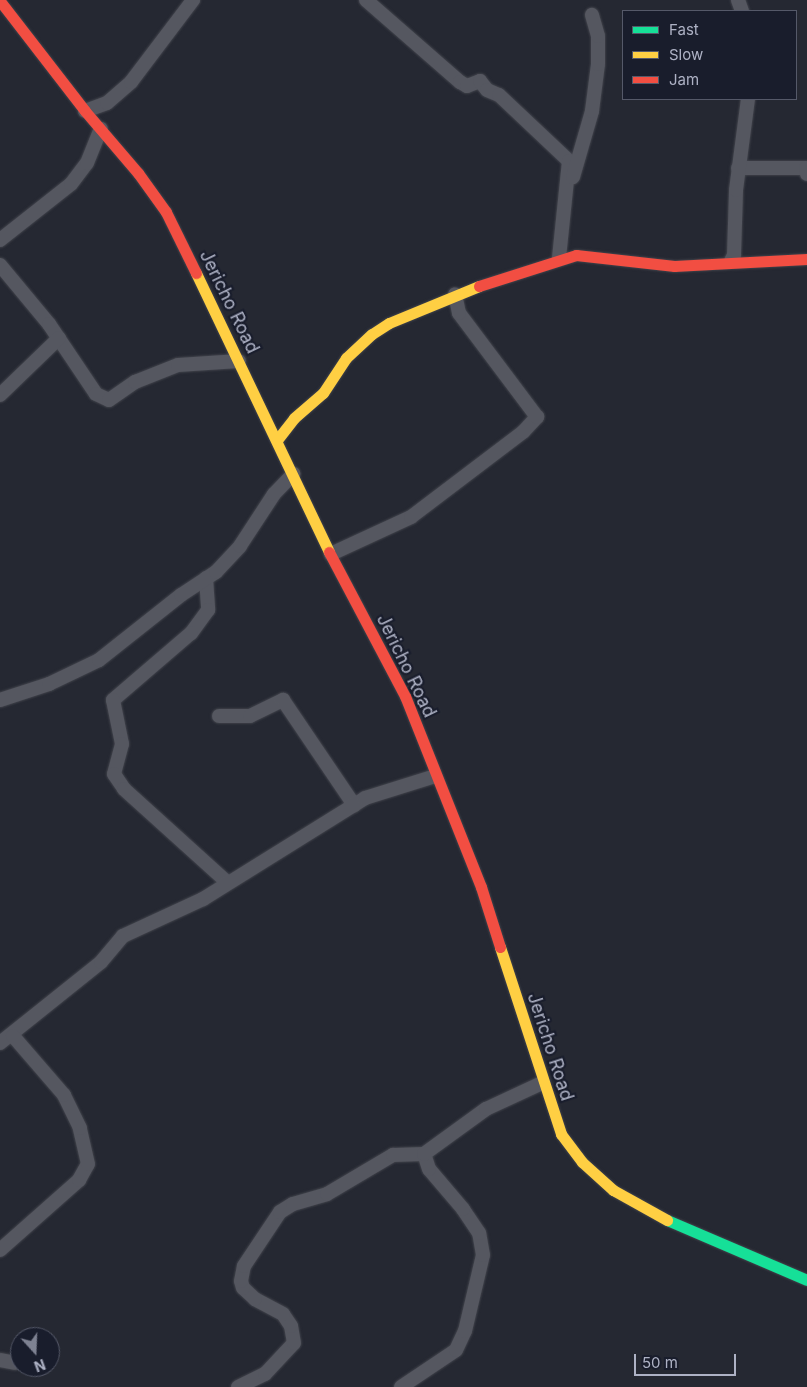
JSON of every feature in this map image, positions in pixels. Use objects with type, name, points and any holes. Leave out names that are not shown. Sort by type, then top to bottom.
[{"type":"street","points":[[85,111],[107,103],[131,82],[193,0]]},
{"type":"street","points":[[366,0],[460,82],[467,86],[480,81],[569,160],[570,170],[559,258]]},
{"type":"street","name":"Jericho Road","points":[[0,1],[85,111],[138,173],[166,212],[331,554],[405,696],[435,776],[481,887],[542,1083],[561,1134],[582,1162],[614,1190],[664,1218],[807,1280]]},
{"type":"street","points":[[565,201],[592,111],[598,64],[598,36],[592,15]]},
{"type":"street","points":[[731,261],[738,168],[748,100]]},
{"type":"street","points":[[0,240],[71,184],[86,163],[101,129]]},
{"type":"street","points":[[738,168],[806,168],[807,174]]},
{"type":"street","points":[[277,440],[294,418],[323,392],[358,345],[389,322],[455,294],[559,258],[576,255],[674,266],[718,266],[731,261],[807,260]]},
{"type":"street","points":[[0,266],[59,338],[96,394],[109,400],[135,382],[178,365],[239,361]]},
{"type":"street","points":[[331,554],[411,518],[523,432],[538,417],[459,313],[455,294]]},
{"type":"street","points":[[0,395],[59,338]]},
{"type":"street","points":[[0,700],[49,684],[99,660],[181,594],[206,578],[240,546],[274,494],[293,474]]},
{"type":"street","points":[[206,578],[208,610],[191,633],[113,700],[122,744],[114,774],[124,789],[204,858],[228,883]]},
{"type":"street","points":[[219,716],[250,716],[283,700],[354,806]]},
{"type":"street","points":[[0,1043],[13,1036],[101,962],[123,936],[203,899],[365,798],[435,776]]},
{"type":"street","points":[[0,1250],[80,1180],[88,1164],[80,1128],[64,1095],[13,1036]]},
{"type":"street","points":[[238,1387],[265,1374],[294,1343],[291,1326],[283,1314],[255,1299],[243,1288],[241,1281],[244,1266],[280,1212],[293,1204],[327,1194],[393,1155],[424,1154],[486,1110],[542,1083]]},
{"type":"street","points":[[401,1387],[456,1350],[465,1331],[483,1255],[479,1234],[463,1208],[429,1169],[424,1154]]},
{"type":"traffic: fast","points":[[667,1220],[807,1280]]},
{"type":"traffic: slow","points":[[196,273],[329,552]]},
{"type":"traffic: slow","points":[[277,440],[294,418],[323,393],[346,358],[372,334],[389,323],[479,286]]},
{"type":"traffic: slow","points":[[500,947],[561,1134],[582,1162],[613,1190],[667,1220]]},
{"type":"traffic: jam","points":[[0,1],[85,111],[138,173],[166,212],[196,273]]},
{"type":"traffic: jam","points":[[479,286],[576,255],[674,266],[807,259]]},
{"type":"traffic: jam","points":[[329,552],[405,696],[481,887],[500,947]]}]
